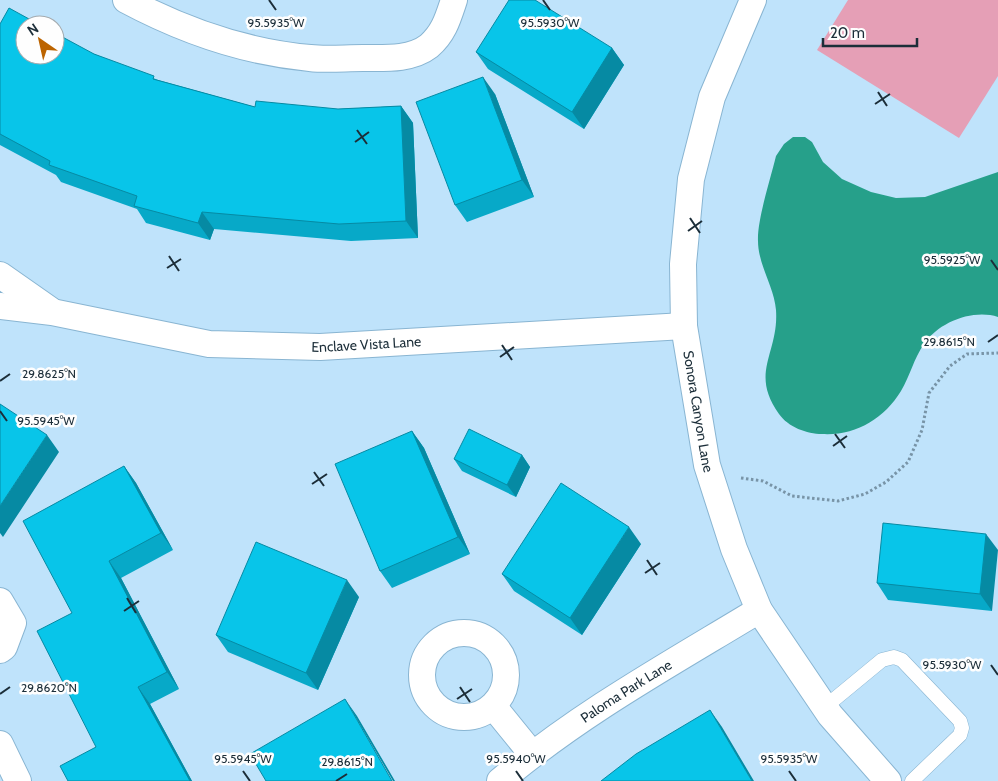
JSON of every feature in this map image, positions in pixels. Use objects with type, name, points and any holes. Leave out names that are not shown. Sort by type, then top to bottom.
[{"type":"street","points":[[126,0],[169,23],[244,48],[310,58],[409,56],[428,46],[445,27],[454,0]]},
{"type":"street","name":"Sonora Canyon Lane","points":[[752,0],[712,97],[691,179],[683,264],[684,326],[707,466],[734,549],[759,610],[825,707],[888,781]]},
{"type":"street","name":"Enclave Vista Lane","points":[[0,275],[52,312]]},
{"type":"street","name":"Enclave Vista Lane","points":[[0,306],[52,312],[209,344],[320,347],[684,326]]},
{"type":"street","points":[[0,601],[13,623],[4,647],[0,650]]},
{"type":"street","name":"Paloma Park Lane","points":[[500,781],[532,754],[610,700],[759,610]]},
{"type":"street","points":[[493,706],[532,754]]},
{"type":"street","points":[[0,744],[18,781]]},
{"type":"lane","points":[[825,707],[882,660],[894,657],[902,660],[960,721],[962,728],[960,735],[912,781]]},
{"type":"path","points":[[715,489],[742,477],[763,481],[792,496],[838,501],[865,494],[886,482],[908,462],[922,430],[929,394],[950,366],[967,354],[998,353]]},
{"type":"shaded area","points":[[848,0],[998,0],[998,76],[959,138],[817,50]]},
{"type":"shaded area","points":[[793,137],[805,137],[812,142],[823,162],[842,179],[871,192],[896,198],[925,197],[998,172],[998,317],[988,315],[968,316],[957,319],[938,329],[924,344],[901,391],[886,410],[868,424],[857,429],[834,434],[816,434],[787,423],[770,399],[766,386],[767,363],[774,339],[776,310],[775,301],[761,259],[758,232],[776,156],[784,144]]},
{"type":"building","points":[[509,0],[535,0],[612,48],[572,112],[476,52]]},
{"type":"building","points":[[9,8],[22,15],[15,15],[15,65],[65,65],[65,38],[94,54],[154,76],[153,79],[255,107],[256,101],[338,109],[401,106],[406,221],[339,224],[202,212],[198,223],[134,206],[137,196],[49,165],[50,161],[0,134],[0,24]]},
{"type":"building","points":[[483,77],[522,180],[455,205],[416,102]]},
{"type":"building","points":[[0,404],[47,435],[0,506]]},
{"type":"building","points":[[469,429],[522,455],[507,485],[454,459]]},
{"type":"building","points":[[412,431],[458,537],[380,571],[335,464]]},
{"type":"building","points":[[124,466],[161,533],[109,561],[167,672],[138,687],[190,781],[68,781],[60,766],[96,747],[37,631],[72,613],[23,521]]},
{"type":"building","points":[[561,483],[629,527],[570,618],[502,574]]},
{"type":"building","points":[[883,523],[986,534],[980,594],[877,583]]},
{"type":"building","points":[[256,542],[347,580],[306,673],[216,635]]},
{"type":"building","points":[[345,699],[392,781],[266,781],[250,754]]},
{"type":"building","points":[[710,710],[752,781],[601,781],[636,754]]}]
